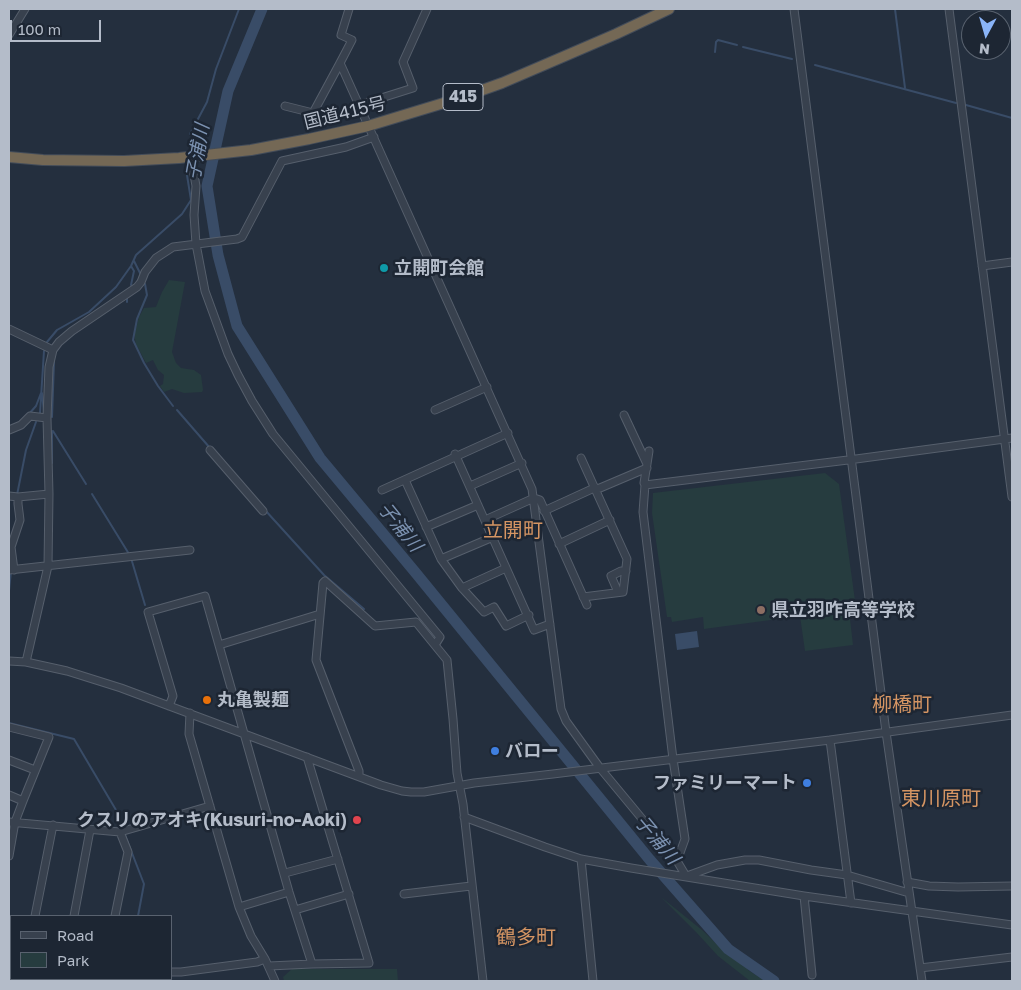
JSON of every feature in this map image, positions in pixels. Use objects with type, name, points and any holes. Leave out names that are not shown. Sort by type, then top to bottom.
[{"type":"highway","name":"国道415号","points":[[9,157],[43,160],[124,161],[194,157],[246,151],[368,126],[502,83],[669,9]]},
{"type":"street","points":[[9,35],[25,9]]},
{"type":"street","points":[[285,106],[313,113],[352,40],[340,35],[349,9]]},
{"type":"street","points":[[359,106],[413,88],[403,62],[428,9]]},
{"type":"street","points":[[794,9],[850,459],[886,732],[922,981]]},
{"type":"street","points":[[949,9],[982,266],[1008,438],[1012,497]]},
{"type":"street","points":[[340,63],[529,479],[534,498],[561,709],[566,721],[597,769],[677,861],[686,876]]},
{"type":"street","points":[[26,662],[48,566],[47,418],[49,367],[53,350],[72,331],[137,287],[145,272],[156,258],[173,247],[237,239],[242,236],[282,161],[346,147],[374,137]]},
{"type":"street","points":[[194,157],[196,186],[194,215],[205,291],[228,354],[252,401],[273,434],[440,637],[435,645]]},
{"type":"street","points":[[982,266],[1012,262]]},
{"type":"street","points":[[9,329],[53,350]]},
{"type":"street","points":[[435,410],[487,387]]},
{"type":"street","points":[[624,415],[647,466]]},
{"type":"street","points":[[9,430],[21,425],[30,416],[47,418]]},
{"type":"street","points":[[382,490],[508,433]]},
{"type":"street","points":[[645,485],[1008,438]]},
{"type":"street","points":[[210,450],[263,511]]},
{"type":"street","points":[[649,451],[644,483],[643,512],[673,759],[685,839],[677,861]]},
{"type":"street","points":[[456,455],[534,630],[550,624]]},
{"type":"street","points":[[581,458],[628,559],[623,592],[583,597]]},
{"type":"street","points":[[470,486],[522,463]]},
{"type":"street","points":[[544,511],[647,466]]},
{"type":"street","points":[[405,480],[440,560],[462,588],[484,612],[494,607],[506,626],[528,615]]},
{"type":"street","points":[[9,496],[49,494]]},
{"type":"street","points":[[18,497],[20,520],[10,546],[11,570],[190,550]]},
{"type":"street","points":[[485,520],[534,498],[540,500],[587,605]]},
{"type":"street","points":[[426,527],[478,505]]},
{"type":"street","points":[[559,544],[610,520]]},
{"type":"street","points":[[440,560],[493,537]]},
{"type":"street","points":[[462,588],[506,568]]},
{"type":"street","points":[[618,592],[611,576],[621,571],[626,571]]},
{"type":"street","points":[[359,776],[316,660],[323,583],[325,581],[374,626],[416,622],[447,660],[457,773],[483,981]]},
{"type":"street","points":[[169,706],[173,696],[148,612],[205,596],[289,892],[312,964]]},
{"type":"street","points":[[219,645],[320,614]]},
{"type":"street","points":[[9,661],[26,662],[67,671],[121,688],[391,788],[411,792],[830,740],[1012,715]]},
{"type":"street","points":[[190,714],[189,734],[239,907],[251,936],[275,981]]},
{"type":"street","points":[[9,727],[49,737],[23,801],[12,822],[9,856]]},
{"type":"street","points":[[830,740],[851,902]]},
{"type":"street","points":[[172,972],[257,962],[312,964],[369,963],[307,757]]},
{"type":"street","points":[[9,760],[36,770]]},
{"type":"street","points":[[9,795],[23,801]]},
{"type":"street","points":[[12,822],[120,832],[210,806]]},
{"type":"street","points":[[464,817],[581,859],[804,896],[1012,925]]},
{"type":"street","points":[[35,915],[53,825]]},
{"type":"street","points":[[74,915],[90,830]]},
{"type":"street","points":[[115,915],[128,852],[120,832]]},
{"type":"street","points":[[285,874],[338,859]]},
{"type":"street","points":[[581,859],[593,981]]},
{"type":"street","points":[[686,876],[717,864],[759,860],[847,875],[909,893]]},
{"type":"street","points":[[907,882],[958,888],[1012,886]]},
{"type":"street","points":[[404,894],[471,886]]},
{"type":"street","points":[[239,907],[289,892]]},
{"type":"street","points":[[295,910],[349,894]]},
{"type":"street","points":[[804,896],[812,975]]},
{"type":"street","points":[[920,968],[1012,957]]},
{"type":"green space","points":[[169,280],[185,282],[172,352],[176,363],[181,368],[194,370],[201,375],[202,392],[184,393],[172,389],[164,392],[160,386],[163,384],[164,375],[158,370],[153,360],[146,363],[136,344],[135,332],[139,317],[144,308],[156,307]]},
{"type":"green space","points":[[825,473],[839,484],[856,608],[849,610],[853,645],[805,651],[800,616],[704,629],[703,617],[672,622],[671,617],[667,617],[652,513],[653,493]]},
{"type":"green space","points":[[661,897],[702,930],[726,953],[730,954],[746,966],[748,970],[765,981],[750,981],[718,956]]},
{"type":"green space","points":[[292,969],[397,969],[398,981],[284,981],[283,977]]},
{"type":"water","points":[[697,631],[699,647],[677,650],[675,634]]},
{"type":"waterway","points":[[190,134],[207,102],[216,69],[239,9]]},
{"type":"waterway","name":"子浦川","points":[[262,9],[228,91],[207,186],[218,255],[237,326],[320,458],[650,860],[728,949],[774,981]]},
{"type":"waterway","points":[[895,9],[905,88]]},
{"type":"waterway","points":[[715,52],[718,40],[737,45]]},
{"type":"waterway","points":[[743,47],[792,59]]},
{"type":"waterway","points":[[815,65],[956,103]]},
{"type":"waterway","points":[[966,105],[1012,118]]},
{"type":"waterway","points":[[47,342],[57,330],[89,312],[116,287],[131,266],[136,255],[182,214],[191,200],[186,169]]},
{"type":"waterway","points":[[134,261],[140,273]]},
{"type":"waterway","points":[[131,266],[134,271],[131,285]]},
{"type":"waterway","points":[[145,284],[147,295],[137,319],[133,340],[144,363],[173,406]]},
{"type":"waterway","points":[[127,296],[127,302]]},
{"type":"waterway","points":[[40,413],[44,351]]},
{"type":"waterway","points":[[52,417],[54,362]]},
{"type":"waterway","points":[[28,415],[36,406],[41,393]]},
{"type":"waterway","points":[[42,393],[44,413]]},
{"type":"waterway","points":[[177,410],[210,448]]},
{"type":"waterway","points":[[17,495],[26,450],[36,422]]},
{"type":"waterway","points":[[52,431],[52,463]]},
{"type":"waterway","points":[[53,431],[86,484]]},
{"type":"waterway","points":[[92,494],[129,554]]},
{"type":"waterway","points":[[265,510],[324,575],[364,609]]},
{"type":"waterway","points":[[131,558],[145,605]]},
{"type":"waterway","points":[[9,591],[11,571]]},
{"type":"waterway","points":[[9,723],[74,739],[116,810],[122,827]]},
{"type":"waterway","points":[[125,835],[144,884],[138,915]]},
{"type":"place","name":"立開町会館","points":[[384,268]]},
{"type":"place","name":"県立羽咋高等学校","points":[[761,610]]},
{"type":"place","name":"丸亀製麺","points":[[207,700]]},
{"type":"place","name":"バロー","points":[[495,751]]},
{"type":"place","name":"ファミリーマート","points":[[807,783]]},
{"type":"place","name":"クスリのアオキ(Kusuri-no-Aoki)","points":[[357,820]]},
{"type":"district","name":"立開町","points":[[513,531]]},
{"type":"district","name":"柳橋町","points":[[902,705]]},
{"type":"district","name":"東川原町","points":[[941,799]]},
{"type":"district","name":"鶴多町","points":[[526,938]]}]
